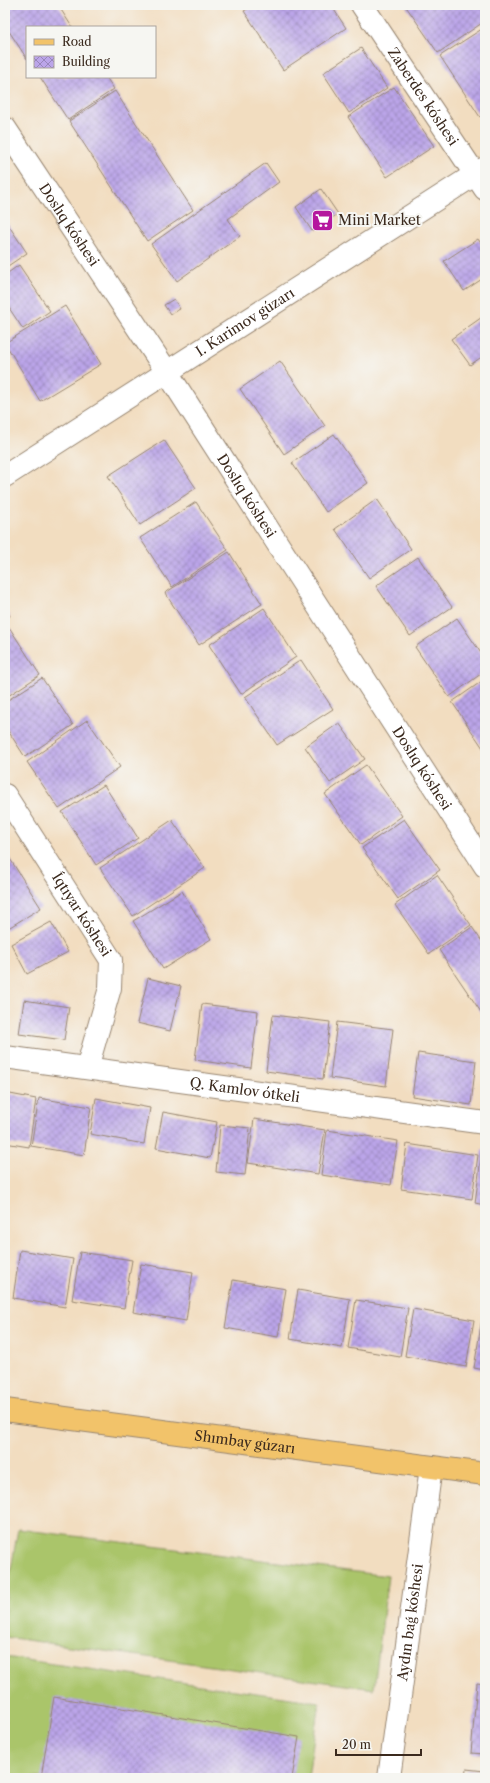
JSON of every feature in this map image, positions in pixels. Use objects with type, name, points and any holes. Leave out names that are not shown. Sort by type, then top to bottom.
[{"type":"main road","name":"Shımbay gúzarı","points":[[5,1410],[485,1474]]},
{"type":"street","name":"Zaberdes kóshesi","points":[[362,5],[482,177]]},
{"type":"street","name":"Doslıq kóshesi","points":[[5,128],[168,372],[485,866]]},
{"type":"street","name":"I. Karimov gúzarı","points":[[5,476],[168,372],[482,177]]},
{"type":"street","name":"Íqtıyar kóshesi","points":[[5,795],[111,960],[110,988],[87,1068]]},
{"type":"street","name":"Q. Kamlov ótkeli","points":[[5,1057],[485,1123]]},
{"type":"street","name":"Aydın baǵ kóshesi","points":[[389,1778],[431,1467]]},
{"type":"green space","points":[[18,1529],[388,1576],[374,1689],[5,1637],[5,1603]]},
{"type":"green space","points":[[5,1657],[319,1702],[308,1778],[5,1778]]},
{"type":"building","points":[[5,5],[58,5],[71,26],[26,26],[26,57],[5,25]]},
{"type":"building","points":[[254,5],[331,5],[346,28],[283,70],[244,11]]},
{"type":"building","points":[[405,5],[485,5],[485,21],[438,53]]},
{"type":"building","points":[[485,27],[485,113],[480,117],[440,56]]},
{"type":"building","points":[[361,48],[387,88],[349,113],[323,73]]},
{"type":"building","points":[[41,78],[107,78],[114,89],[68,120]]},
{"type":"building","points":[[394,87],[434,146],[387,177],[348,117]]},
{"type":"building","points":[[115,91],[193,210],[147,241],[69,121]]},
{"type":"building","points":[[266,163],[279,182],[228,219],[240,236],[177,281],[151,244]]},
{"type":"building","points":[[321,189],[338,214],[312,231],[296,207]]},
{"type":"building","points":[[5,220],[27,253],[5,268]]},
{"type":"building","points":[[478,239],[485,249],[485,277],[464,291],[444,261]]},
{"type":"building","points":[[19,265],[50,311],[23,329],[7,305],[5,307],[5,275]]},
{"type":"building","points":[[174,299],[180,309],[170,314],[164,305]]},
{"type":"building","points":[[65,306],[101,364],[40,401],[5,343]]},
{"type":"building","points":[[485,315],[485,359],[483,356],[470,365],[451,339]]},
{"type":"building","points":[[280,361],[325,426],[284,454],[240,389]]},
{"type":"building","points":[[334,434],[368,483],[326,512],[292,463]]},
{"type":"building","points":[[164,440],[196,488],[140,525],[108,476]]},
{"type":"building","points":[[377,499],[411,549],[369,578],[335,529]]},
{"type":"building","points":[[196,502],[228,550],[172,587],[140,538]]},
{"type":"building","points":[[229,552],[262,604],[199,645],[165,593]]},
{"type":"building","points":[[418,557],[452,607],[410,636],[376,586]]},
{"type":"building","points":[[5,608],[10,616],[5,619]]},
{"type":"building","points":[[264,608],[296,657],[241,694],[209,645]]},
{"type":"building","points":[[457,618],[485,659],[485,671],[449,697],[415,647]]},
{"type":"building","points":[[9,627],[40,675],[5,698],[5,630]]},
{"type":"building","points":[[301,660],[333,709],[277,745],[245,697]]},
{"type":"building","points":[[42,678],[73,725],[25,757],[5,726],[5,702]]},
{"type":"building","points":[[485,679],[485,751],[452,702]]},
{"type":"building","points":[[87,720],[120,767],[59,809],[27,762]]},
{"type":"building","points":[[339,723],[365,759],[330,783],[305,747]]},
{"type":"building","points":[[366,765],[402,816],[361,845],[325,794]]},
{"type":"building","points":[[104,785],[138,838],[96,865],[62,812]]},
{"type":"building","points":[[404,819],[440,870],[398,899],[362,848]]},
{"type":"building","points":[[172,820],[205,868],[133,916],[100,868]]},
{"type":"building","points":[[7,854],[41,908],[5,930],[5,855]]},
{"type":"building","points":[[437,875],[471,925],[429,954],[395,905]]},
{"type":"building","points":[[182,891],[211,939],[163,969],[133,921]]},
{"type":"building","points":[[51,922],[68,952],[27,974],[11,944]]},
{"type":"building","points":[[472,927],[485,946],[485,1018],[439,950]]},
{"type":"building","points":[[148,978],[181,986],[170,1031],[137,1023]]},
{"type":"building","points":[[24,1000],[69,1007],[64,1040],[19,1034]]},
{"type":"building","points":[[202,1004],[258,1011],[251,1068],[195,1060]]},
{"type":"building","points":[[273,1015],[330,1022],[323,1079],[266,1071]]},
{"type":"building","points":[[337,1022],[393,1029],[386,1086],[330,1078]]},
{"type":"building","points":[[418,1053],[476,1061],[471,1105],[412,1096]]},
{"type":"building","points":[[5,1093],[36,1099],[29,1147],[5,1143]]},
{"type":"building","points":[[39,1098],[91,1107],[84,1155],[31,1146]]},
{"type":"building","points":[[96,1098],[150,1108],[144,1144],[90,1134]]},
{"type":"building","points":[[163,1112],[217,1122],[210,1158],[156,1148]]},
{"type":"building","points":[[254,1119],[325,1130],[318,1174],[248,1163]]},
{"type":"building","points":[[220,1125],[250,1128],[245,1175],[216,1172]]},
{"type":"building","points":[[327,1130],[398,1141],[391,1185],[321,1175]]},
{"type":"building","points":[[407,1144],[478,1155],[472,1199],[401,1189]]},
{"type":"building","points":[[482,1150],[485,1151],[485,1205],[475,1203]]},
{"type":"building","points":[[20,1250],[73,1259],[65,1307],[13,1298]]},
{"type":"building","points":[[80,1252],[132,1260],[124,1308],[72,1300]]},
{"type":"building","points":[[141,1264],[193,1272],[186,1321],[133,1312]]},
{"type":"building","points":[[233,1280],[286,1289],[278,1337],[225,1328]]},
{"type":"building","points":[[298,1290],[350,1299],[342,1348],[290,1339]]},
{"type":"building","points":[[356,1300],[408,1308],[400,1357],[348,1348]]},
{"type":"building","points":[[413,1309],[474,1320],[466,1367],[405,1356]]},
{"type":"building","points":[[482,1319],[485,1320],[485,1370],[474,1368]]},
{"type":"building","points":[[477,1683],[485,1684],[485,1754],[471,1753]]},
{"type":"building","points":[[54,1697],[299,1737],[292,1778],[41,1778]]},
{"type":"building","points":[[466,1769],[485,1771],[485,1778],[465,1778]]},
{"type":"place","name":"Mini Market","points":[[323,220]]}]
